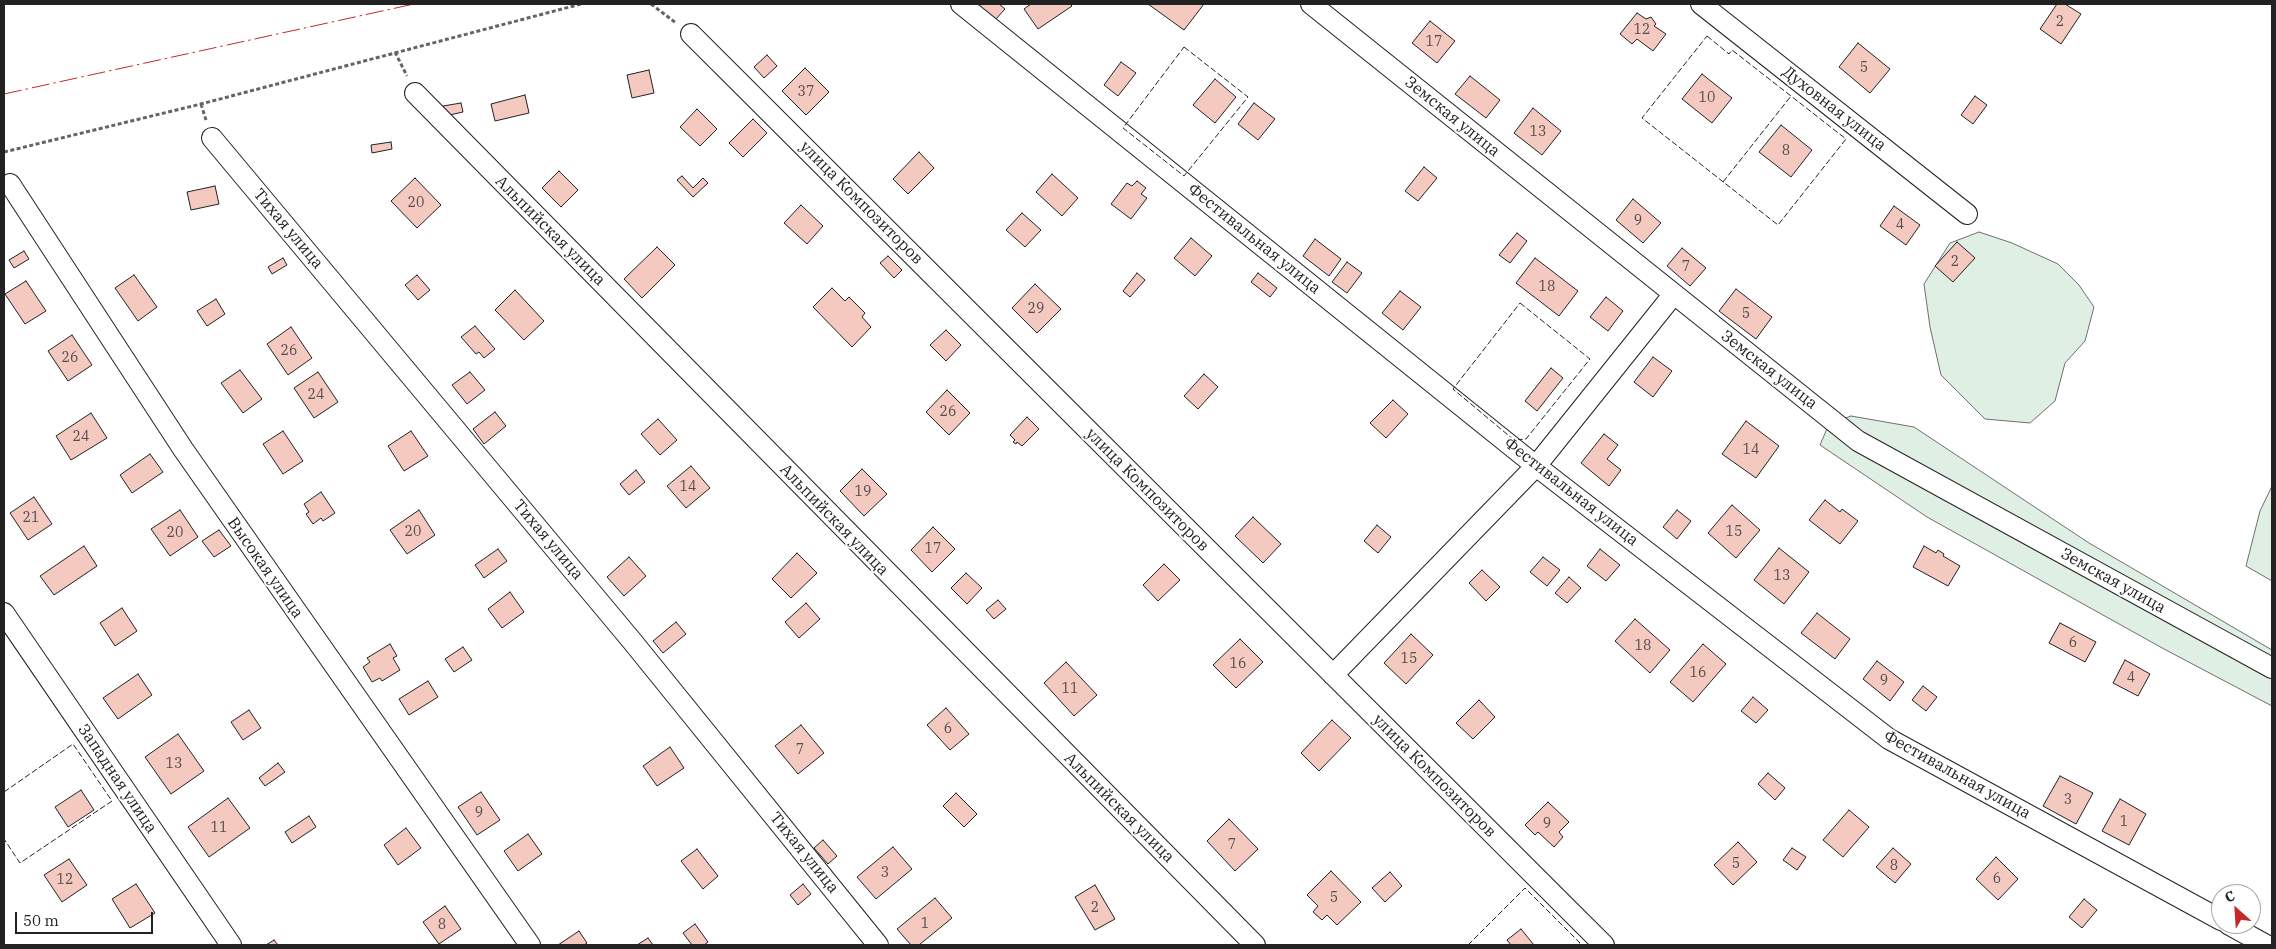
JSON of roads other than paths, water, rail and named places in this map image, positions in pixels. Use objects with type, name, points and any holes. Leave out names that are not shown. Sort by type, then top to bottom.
[{"type":"street","name":"Фестивальная улица","points":[[961,4],[1536,466],[1889,739],[2211,915]]},
{"type":"street","name":"Земская улица","points":[[1311,4],[1858,441],[2272,668]]},
{"type":"street","name":"Духовная улица","points":[[1701,4],[1967,214]]},
{"type":"street","name":"улица Композиторов","points":[[691,34],[1604,945]]},
{"type":"street","name":"Альпийская улица","points":[[414,93],[1255,945]]},
{"type":"street","name":"Тихая улица","points":[[212,138],[632,641],[878,945]]},
{"type":"street","name":"Высокая улица","points":[[10,184],[183,450],[530,945]]},
{"type":"street","points":[[1333,675],[1536,466],[1673,295]]},
{"type":"street","name":"Западная улица","points":[[4,612],[231,945]]},
{"type":"street","points":[[2246,934],[2266,945]]}]
